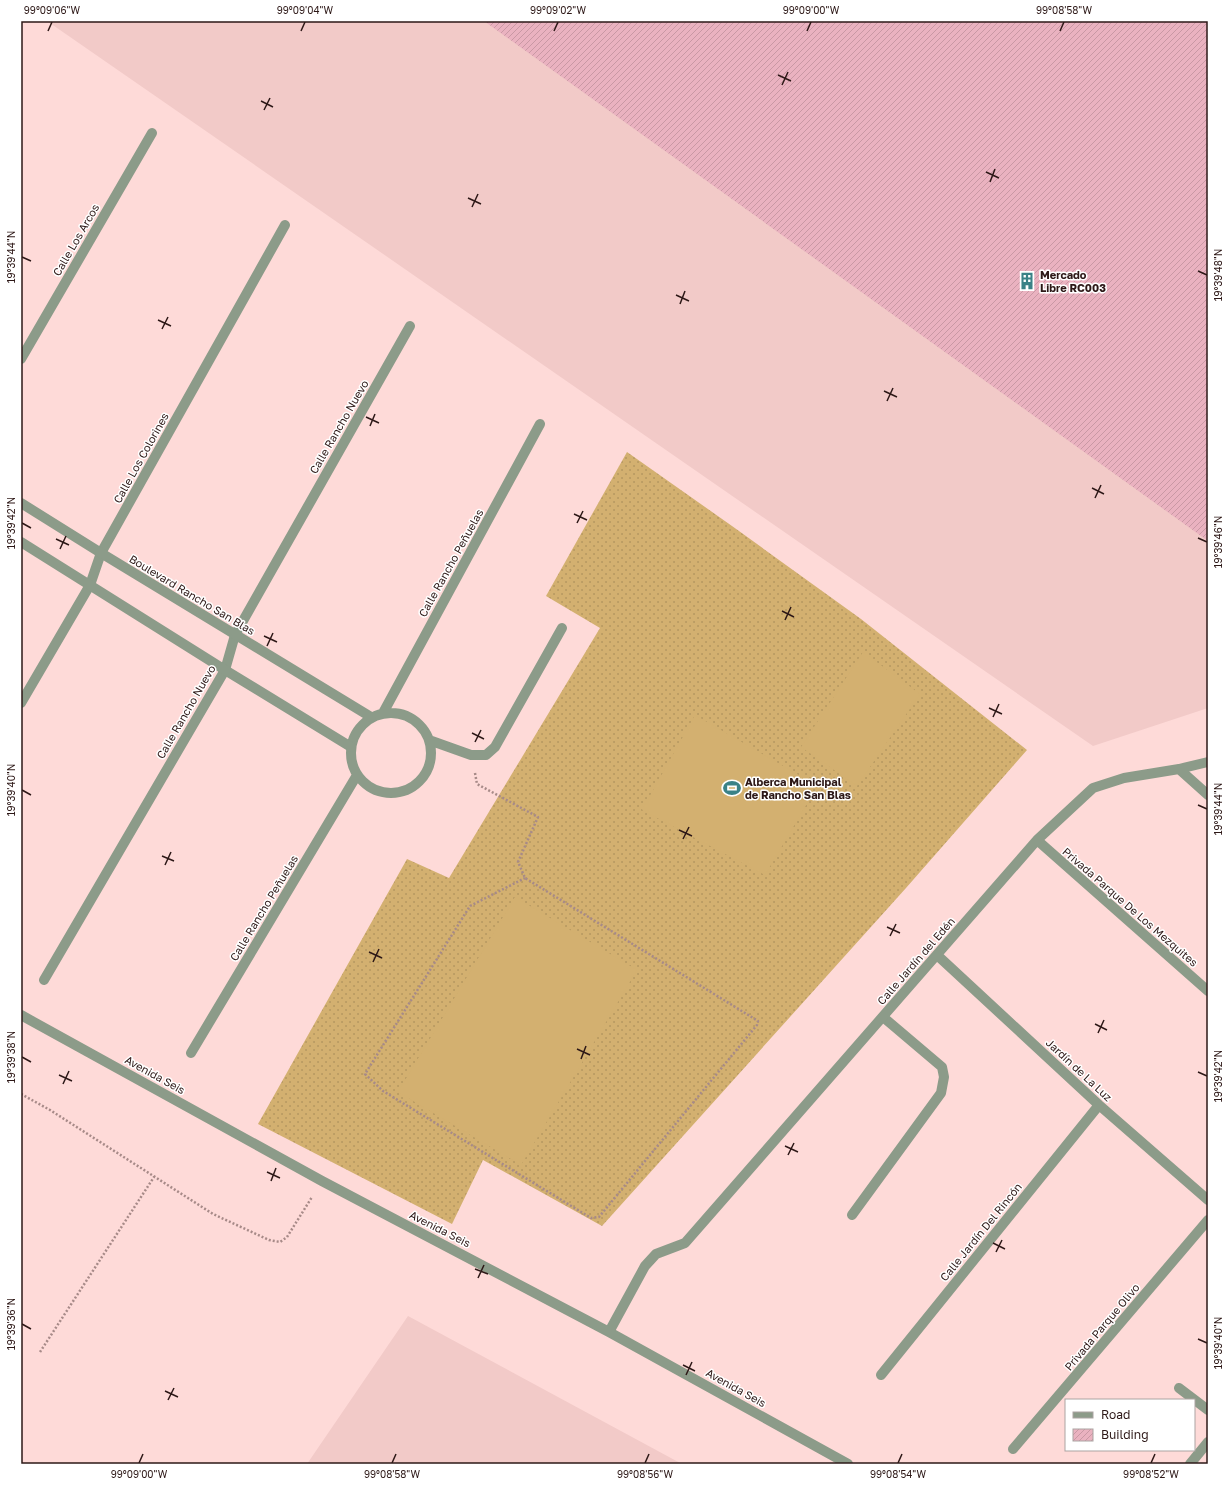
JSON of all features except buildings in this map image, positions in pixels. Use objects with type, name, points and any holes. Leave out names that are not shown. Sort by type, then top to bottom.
[{"type":"street","name":"Calle Los Arcos","points":[[21,359],[152,133]]},
{"type":"street","name":"Calle Los Colorines","points":[[21,703],[90,586],[101,553],[285,225]]},
{"type":"street","name":"Calle Rancho Nuevo","points":[[44,980],[225,670],[235,635],[410,326]]},
{"type":"street","name":"Calle Rancho Peñuelas","points":[[383,713],[540,424]]},
{"type":"street","name":"Boulevard Rancho San Blas","points":[[21,503],[371,717]]},
{"type":"street","points":[[21,542],[351,747]]},
{"type":"street","points":[[429,740],[472,755],[486,755],[495,747],[562,628]]},
{"type":"street","points":[[383,713],[402,714],[413,720],[419,724],[429,740],[431,759],[424,777],[409,789],[390,793],[371,788],[357,775],[351,761],[351,747],[358,730],[371,717],[383,713]]},
{"type":"street","name":"Calle Jardín del Edén","points":[[609,1332],[645,1266],[656,1254],[685,1243],[1037,840],[1093,788],[1124,778],[1179,769],[1208,762]]},
{"type":"street","points":[[1179,769],[1208,795]]},
{"type":"street","name":"Calle Rancho Peñuelas","points":[[191,1053],[357,775]]},
{"type":"street","name":"Privada Parque De Los Mezquites","points":[[1037,840],[1208,991]]},
{"type":"street","name":"Jardín de La Luz","points":[[937,955],[1099,1105],[1208,1200]]},
{"type":"street","name":"Avenida Seis","points":[[21,1015],[322,1181],[609,1332],[848,1464]]},
{"type":"street","points":[[852,1215],[941,1093],[944,1077],[942,1067],[883,1017]]},
{"type":"street","name":"Calle Jardín Del Rincón","points":[[881,1374],[1099,1105]]},
{"type":"street","name":"Privada Parque Olivo","points":[[1013,1449],[1208,1220]]},
{"type":"street","points":[[1179,1388],[1194,1399]]},
{"type":"street","points":[[1195,1400],[1208,1410]]},
{"type":"street","points":[[1190,1464],[1208,1442]]},
{"type":"path","points":[[472,755],[477,784],[538,817],[518,862],[525,878],[758,1021],[757,1025],[599,1217],[591,1218],[384,1091],[365,1074],[470,906],[525,878]]},
{"type":"path","points":[[21,1094],[50,1110],[213,1214],[269,1240],[280,1242],[287,1237],[322,1181]]},
{"type":"path","points":[[40,1352],[154,1176]]},
{"type":"shaded area","points":[[47,21],[1208,21],[1208,708],[1093,746]]},
{"type":"shaded area","points":[[627,452],[861,619],[1027,750],[906,888],[602,1226],[483,1160],[452,1224],[258,1124],[407,859],[449,878],[600,628],[546,596]]},
{"type":"shaded area","points":[[863,652],[920,694],[857,786],[801,747]]},
{"type":"shaded area","name":"Alberca Municipal de Rancho San Blas","points":[[695,715],[809,781],[812,795],[765,875],[642,810]]},
{"type":"shaded area","points":[[515,897],[637,970],[521,1165],[398,1092]]},
{"type":"shaded area","points":[[408,1316],[682,1464],[307,1464]]},
{"type":"place","name":"Mercado Libre RC003","points":[[1027,281]]},
{"type":"place","name":"Alberca Municipal de Rancho San Blas","points":[[732,788]]}]
